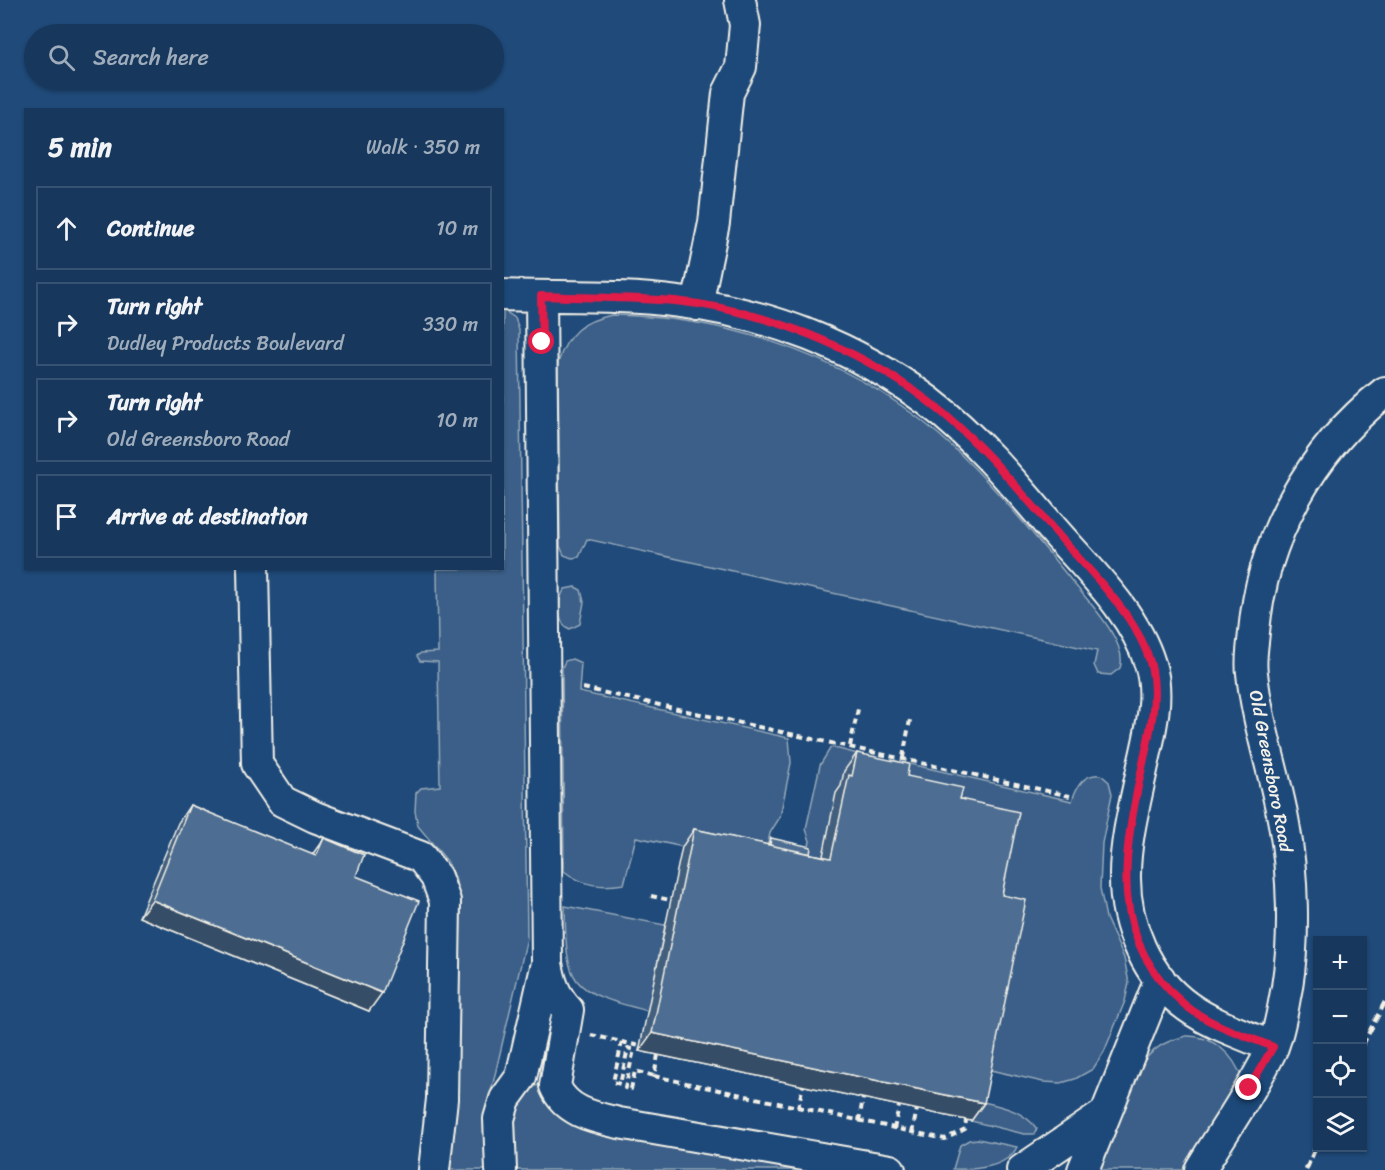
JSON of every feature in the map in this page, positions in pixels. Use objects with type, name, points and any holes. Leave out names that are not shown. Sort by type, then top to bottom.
[{"type":"street","points":[[697,305],[714,223],[729,93],[741,67],[745,25],[740,0]]},
{"type":"street","points":[[504,296],[676,301],[730,310],[780,324],[831,344],[882,370],[930,403],[1010,479],[1117,604],[1135,631],[1151,665],[1151,730],[1124,873],[1129,919],[1146,958],[1160,978],[1186,1006],[1212,1021],[1273,1047]]},
{"type":"street","points":[[541,296],[547,963],[549,979],[557,998],[568,1010],[555,1086],[568,1107],[594,1118],[890,1170]]},
{"type":"street","name":"Old Greensboro Road","points":[[1200,1170],[1273,1047],[1287,985],[1290,872],[1284,825],[1256,708],[1251,669],[1257,602],[1271,548],[1299,489],[1335,441],[1385,392]]},
{"type":"street","points":[[254,570],[257,764],[282,801],[315,817],[421,857],[436,877],[445,901],[442,1099],[434,1170]]},
{"type":"street","points":[[501,1170],[499,1119],[505,1099],[521,1077],[547,963]]},
{"type":"street","points":[[1083,1170],[1160,978]]},
{"type":"street","points":[[1022,1170],[1105,1114]]},
{"type":"path","points":[[583,688],[881,752],[1070,796]]},
{"type":"path","points":[[850,746],[858,709]]},
{"type":"path","points":[[903,757],[910,720]]},
{"type":"path","points":[[879,761],[881,752]]},
{"type":"path","points":[[651,896],[670,900]]},
{"type":"path","points":[[640,1046],[622,1042],[613,1082],[620,1084],[628,1048],[634,1050],[625,1088],[631,1089],[635,1071],[945,1139],[965,1129],[966,1120]]},
{"type":"path","points":[[654,1076],[658,1055]]},
{"type":"path","points":[[798,1108],[802,1085]]},
{"type":"path","points":[[859,1121],[863,1098]]},
{"type":"path","points":[[894,1129],[899,1106]]},
{"type":"path","points":[[912,1133],[917,1109]]},
{"type":"shaded area","points":[[504,311],[515,318],[519,330],[527,938],[486,1113],[488,1170],[448,1170],[457,1063],[461,907],[455,877],[447,861],[418,826],[415,811],[416,793],[421,788],[440,786],[438,662],[420,661],[417,656],[421,653],[438,652],[437,570],[504,570]]},
{"type":"shaded area","points":[[612,315],[659,318],[706,325],[752,336],[797,351],[881,392],[920,419],[956,450],[986,481],[1095,609],[1118,646],[1121,658],[1120,668],[1111,675],[1098,674],[1094,665],[1097,651],[587,539],[579,557],[572,558],[564,555],[560,546],[558,363],[566,344],[577,330],[592,321]]},
{"type":"shaded area","points":[[575,587],[581,590],[584,602],[580,624],[570,629],[563,622],[560,605],[565,589]]},
{"type":"shaded area","points":[[572,659],[581,663],[579,692],[789,738],[791,763],[780,817],[770,833],[764,864],[636,837],[624,884],[592,885],[564,871],[562,668],[565,661]]},
{"type":"shaded area","points":[[831,747],[858,754],[839,794],[819,876],[804,873],[810,841],[806,829],[820,765]]},
{"type":"shaded area","points":[[892,760],[1072,801],[1078,786],[1090,776],[1101,775],[1109,782],[1112,794],[1102,843],[1100,888],[1106,918],[1124,958],[1129,983],[1125,1001],[1104,1052],[1093,1069],[1075,1079],[1061,1083],[1043,1082],[982,1068],[888,780]]},
{"type":"shaded area","points":[[565,906],[665,925],[648,1011],[602,997],[587,990],[577,981],[567,953]]},
{"type":"shaded area","points":[[1186,1036],[1205,1039],[1221,1048],[1234,1062],[1242,1079],[1191,1170],[1100,1170],[1140,1067],[1159,1047]]},
{"type":"shaded area","points":[[540,1084],[548,1099],[823,1170],[516,1170],[514,1133],[517,1109],[529,1090]]},
{"type":"shaded area","points":[[975,1100],[1017,1113],[1025,1117],[1037,1129],[1034,1134],[1024,1134],[971,1121]]},
{"type":"shaded area","points":[[978,1139],[1017,1147],[1012,1154],[998,1163],[980,1168],[953,1169],[960,1145],[969,1140]]},
{"type":"building","points":[[857,753],[909,764],[907,776],[963,788],[960,799],[1019,812],[1002,895],[1026,900],[984,1103],[652,1033],[694,829],[831,858],[849,775],[852,776]]},
{"type":"building","points":[[190,805],[316,856],[324,838],[364,855],[356,876],[419,901],[382,993],[152,900]]},
{"type":"building","points":[[771,838],[811,847],[810,854],[770,845]]},
{"type":"railway","points":[[1363,1044],[1385,1002]]},
{"type":"railway","points":[[1306,1170],[1314,1152]]},
{"type":"route","points":[[542,342],[541,296],[676,301],[730,310],[780,324],[831,344],[882,370],[930,403],[1010,479],[1111,596],[1135,631],[1151,665],[1153,696],[1151,730],[1124,873],[1129,919],[1146,958],[1160,978],[1186,1006],[1212,1021],[1273,1047],[1249,1088]]}]
